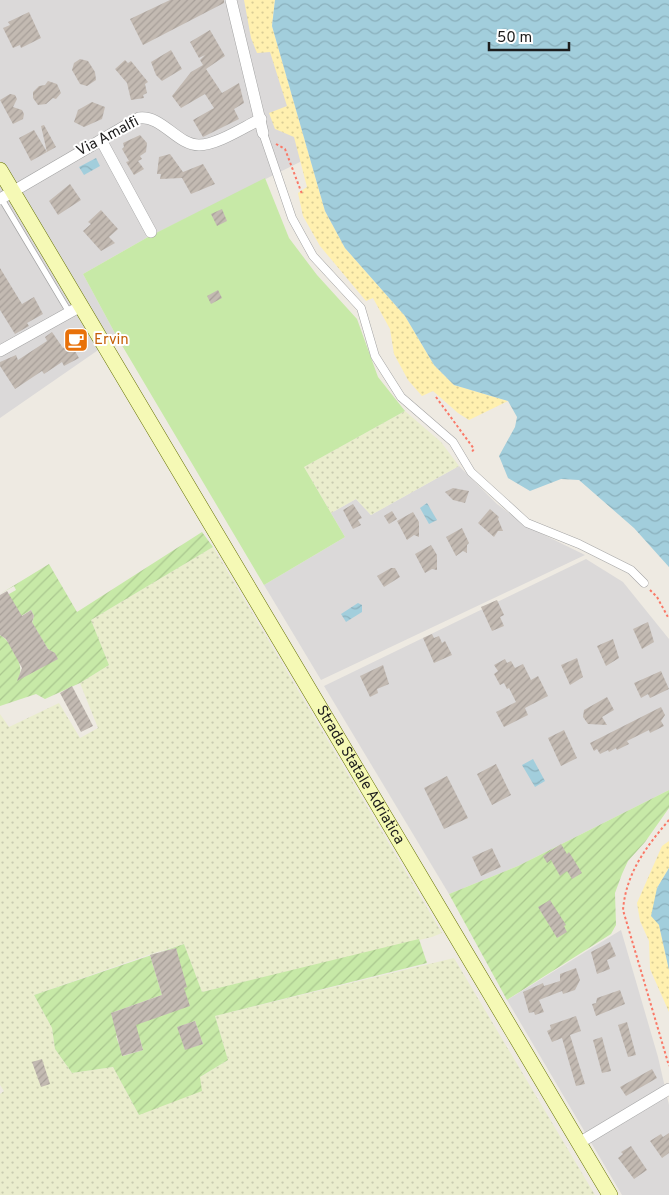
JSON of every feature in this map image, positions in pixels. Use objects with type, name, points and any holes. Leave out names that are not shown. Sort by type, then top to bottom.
[{"type":"main road","name":"Strada Statale Adriatica","points":[[0,170],[8,197],[74,309],[110,354],[610,1195]]},
{"type":"street","points":[[231,0],[265,139],[292,218],[313,256],[361,308],[375,356],[401,397],[453,442],[471,472],[527,523],[579,544],[630,570],[644,583]]},
{"type":"street","name":"Via Amalfi","points":[[8,197],[101,140],[143,117],[157,122],[190,143],[202,144],[261,119]]},
{"type":"street","points":[[101,140],[151,232]]},
{"type":"street","points":[[0,351],[74,309]]},
{"type":"street","points":[[579,1144],[669,1089]]},
{"type":"path","points":[[265,139],[279,144],[284,149],[302,194]]},
{"type":"path","points":[[436,396],[474,449],[464,461]]},
{"type":"path","points":[[644,583],[657,597],[669,619]]},
{"type":"path","points":[[669,820],[639,858],[630,875],[624,892],[623,910],[669,1066]]},
{"type":"shaded area","points":[[0,0],[258,0],[304,160],[148,237],[83,274],[117,337],[0,418]]},
{"type":"shaded area","points":[[459,466],[497,504],[528,527],[585,555],[321,680],[264,585],[345,537],[331,513],[356,499],[371,515]]},
{"type":"shaded area","points":[[586,559],[623,582],[669,639],[669,790],[518,866],[449,894],[324,686]]},
{"type":"shaded area","points":[[621,930],[658,1057],[669,1105],[669,1195],[622,1195],[507,1000]]},
{"type":"green space","points":[[265,178],[289,238],[317,275],[357,319],[378,377],[405,411],[304,467],[345,537],[264,585],[117,337],[83,274],[148,237]]},
{"type":"green space","points":[[405,411],[441,442],[459,466],[371,515],[356,499],[331,513],[304,467]]},
{"type":"green space","points":[[202,532],[213,547],[91,620],[109,665],[80,683],[45,699],[36,694],[0,706],[0,635],[15,652],[20,664],[20,674],[48,649],[32,623],[34,616],[31,610],[0,629],[9,594],[16,590],[14,586],[0,594],[49,564],[77,612]]},
{"type":"green space","points":[[213,547],[442,933],[202,992],[184,944],[34,995],[52,1028],[55,1049],[72,1073],[113,1067],[139,1115],[228,1060],[215,1016],[454,958],[595,1195],[0,1195],[0,1094],[4,1091],[0,1085],[0,714],[9,727],[59,703],[80,738],[98,728],[80,683],[109,665],[91,620]]},
{"type":"green space","points":[[669,790],[669,808],[645,842],[628,861],[622,874],[615,893],[616,925],[611,934],[507,1000],[449,894],[518,866]]},
{"type":"green space","points":[[419,939],[427,963],[215,1016],[228,1060],[200,1077],[202,1091],[139,1115],[113,1067],[72,1073],[55,1049],[52,1028],[34,995],[150,956],[162,995],[111,1013],[117,1031],[184,988],[176,948],[158,953],[184,944],[202,992]],"holes":[[[195,1021],[203,1044],[185,1049],[178,1027]],[[129,1032],[140,1039],[143,1050],[123,1056],[116,1036]]]},
{"type":"sand","points":[[244,0],[275,0],[272,26],[325,211],[345,248],[405,316],[434,365],[454,385],[508,401],[469,420],[433,391],[422,396],[408,380],[394,354],[390,329],[373,298],[366,301],[320,246],[303,216],[298,193],[307,187],[294,137],[275,129],[269,113],[287,106],[270,52],[257,53],[251,38]]},
{"type":"sand","points":[[669,841],[669,868],[657,888],[659,925],[669,970],[669,1012],[650,969],[649,941],[640,921],[637,903],[662,846]]},
{"type":"water","points":[[275,0],[669,0],[669,567],[634,528],[579,480],[561,479],[530,491],[508,478],[499,456],[515,427],[517,417],[508,401],[454,385],[434,365],[405,316],[345,248],[325,211],[272,26]]},
{"type":"water","points":[[96,158],[100,166],[84,175],[79,167]]},
{"type":"water","points":[[427,503],[437,520],[429,524],[420,508]]},
{"type":"water","points":[[358,603],[362,605],[362,612],[346,622],[341,614]]},
{"type":"water","points":[[533,759],[545,781],[535,787],[522,765]]},
{"type":"water","points":[[669,868],[669,970],[659,925],[651,916],[657,888]]},
{"type":"building","points":[[170,0],[224,0],[224,3],[143,45],[130,19]]},
{"type":"building","points":[[29,12],[41,38],[21,48],[20,45],[13,48],[3,28],[10,25],[8,22]]},
{"type":"building","points":[[210,30],[225,56],[206,69],[222,93],[239,83],[244,103],[234,109],[239,119],[203,137],[193,120],[214,108],[205,94],[181,108],[172,96],[191,72],[203,65],[200,60],[205,55],[199,58],[190,42]]},
{"type":"building","points":[[171,50],[182,69],[162,81],[156,75],[151,62]]},
{"type":"building","points":[[80,59],[88,61],[95,72],[96,80],[87,86],[80,84],[72,70],[74,63]]},
{"type":"building","points":[[125,60],[128,63],[131,61],[148,82],[145,84],[147,93],[143,95],[144,98],[131,100],[127,83],[115,69]]},
{"type":"building","points":[[48,81],[57,84],[61,93],[56,99],[53,98],[46,104],[38,105],[33,98],[33,92]]},
{"type":"building","points":[[10,94],[15,95],[17,99],[13,107],[22,110],[24,114],[23,119],[13,124],[0,100]]},
{"type":"building","points":[[92,102],[105,107],[102,119],[84,127],[74,122],[78,110]]},
{"type":"building","points":[[44,125],[56,147],[47,152],[41,126]]},
{"type":"building","points":[[34,130],[47,152],[31,161],[19,138]]},
{"type":"building","points":[[140,135],[147,143],[146,152],[140,156],[142,159],[138,161],[144,169],[134,175],[126,162],[129,161],[122,149],[124,147],[123,143]]},
{"type":"building","points":[[170,154],[183,172],[203,164],[215,184],[191,194],[182,178],[160,179],[161,174],[157,174],[159,157]]},
{"type":"building","points":[[70,184],[81,200],[58,215],[49,201]]},
{"type":"building","points":[[222,209],[227,221],[217,226],[211,214]]},
{"type":"building","points":[[101,210],[118,229],[109,237],[115,243],[101,251],[83,231],[91,224],[88,222]]},
{"type":"building","points":[[0,268],[22,304],[34,297],[43,314],[27,323],[29,326],[15,334],[0,310]]},
{"type":"building","points":[[218,290],[222,298],[211,304],[207,296]]},
{"type":"building","points":[[52,332],[63,348],[71,344],[79,358],[64,366],[62,362],[44,374],[42,371],[15,389],[0,366],[0,362],[16,355],[18,360],[47,341],[45,337]]},
{"type":"building","points":[[453,488],[469,491],[465,503],[453,500],[445,492]]},
{"type":"building","points":[[353,504],[362,518],[358,520],[361,525],[353,529],[343,510]]},
{"type":"building","points":[[490,509],[499,517],[498,519],[503,531],[498,531],[494,537],[478,523]]},
{"type":"building","points":[[392,511],[397,519],[389,524],[384,516]]},
{"type":"building","points":[[413,512],[419,522],[419,537],[414,535],[407,540],[397,521]]},
{"type":"building","points":[[462,528],[469,543],[467,545],[467,553],[463,551],[456,556],[446,537]]},
{"type":"building","points":[[431,545],[437,555],[437,570],[432,569],[425,573],[415,554]]},
{"type":"building","points":[[391,568],[395,568],[400,577],[384,587],[377,576]]},
{"type":"building","points":[[7,591],[22,616],[31,610],[34,616],[32,622],[48,649],[55,653],[58,659],[17,681],[22,668],[6,639],[0,635],[0,595]]},
{"type":"building","points":[[497,600],[504,615],[500,617],[504,626],[492,631],[481,607]]},
{"type":"building","points":[[648,622],[654,642],[642,649],[633,629]]},
{"type":"building","points":[[432,634],[434,638],[439,636],[442,643],[445,641],[452,655],[434,663],[423,638]]},
{"type":"building","points":[[613,639],[619,658],[606,666],[597,646]]},
{"type":"building","points":[[577,658],[583,677],[570,685],[561,665]]},
{"type":"building","points":[[505,659],[507,663],[511,661],[515,668],[523,664],[531,680],[538,676],[548,696],[525,708],[528,715],[504,727],[496,712],[516,702],[509,688],[507,689],[504,683],[500,685],[494,674],[498,671],[494,665]]},
{"type":"building","points":[[383,665],[389,684],[377,689],[378,693],[370,697],[360,676]]},
{"type":"building","points":[[661,671],[669,689],[650,698],[648,694],[641,698],[634,683]]},
{"type":"building","points":[[72,686],[93,726],[81,732],[60,693]]},
{"type":"building","points":[[607,697],[614,710],[602,717],[607,725],[588,724],[583,717],[584,710]]},
{"type":"building","points":[[661,707],[665,715],[661,721],[664,726],[650,733],[649,730],[627,741],[629,744],[617,750],[616,748],[600,754],[597,749],[594,751],[590,743]]},
{"type":"building","points":[[564,730],[577,758],[561,766],[548,738]]},
{"type":"building","points":[[496,764],[511,795],[492,805],[477,774]]},
{"type":"building","points":[[447,776],[468,818],[444,829],[424,788]]},
{"type":"building","points":[[561,844],[567,854],[569,852],[582,873],[572,879],[567,871],[560,876],[551,860],[547,863],[543,856]]},
{"type":"building","points":[[492,848],[501,867],[481,876],[472,857]]},
{"type":"building","points":[[550,900],[566,925],[564,926],[567,932],[557,938],[538,907]]},
{"type":"building","points":[[610,942],[616,956],[607,960],[610,969],[597,974],[591,952]]},
{"type":"building","points":[[176,948],[187,987],[184,988],[190,1006],[136,1025],[143,1050],[122,1056],[111,1013],[162,995],[150,955]]},
{"type":"building","points":[[576,968],[580,980],[575,990],[563,994],[562,991],[539,1000],[544,1012],[535,1015],[534,1012],[529,1013],[523,992],[543,983],[544,986],[560,981],[560,974]]},
{"type":"building","points":[[620,990],[625,1004],[596,1016],[592,1004],[596,1003],[597,998]]},
{"type":"building","points":[[576,1016],[581,1031],[570,1035],[585,1084],[576,1086],[562,1038],[552,1042],[547,1031],[551,1029],[550,1025]]},
{"type":"building","points":[[195,1021],[203,1044],[185,1050],[177,1027]]},
{"type":"building","points":[[627,1022],[636,1055],[628,1057],[618,1025]]},
{"type":"building","points":[[602,1037],[611,1071],[602,1073],[593,1040]]},
{"type":"building","points":[[42,1059],[50,1084],[41,1087],[32,1062]]},
{"type":"building","points":[[652,1069],[657,1078],[626,1096],[620,1087]]},
{"type":"building","points":[[669,1133],[669,1153],[662,1158],[650,1141],[661,1134],[663,1137]]},
{"type":"building","points":[[631,1146],[647,1170],[634,1179],[618,1158],[623,1154],[621,1152]]},
{"type":"place","name":"Ervin","points":[[76,340]]}]
